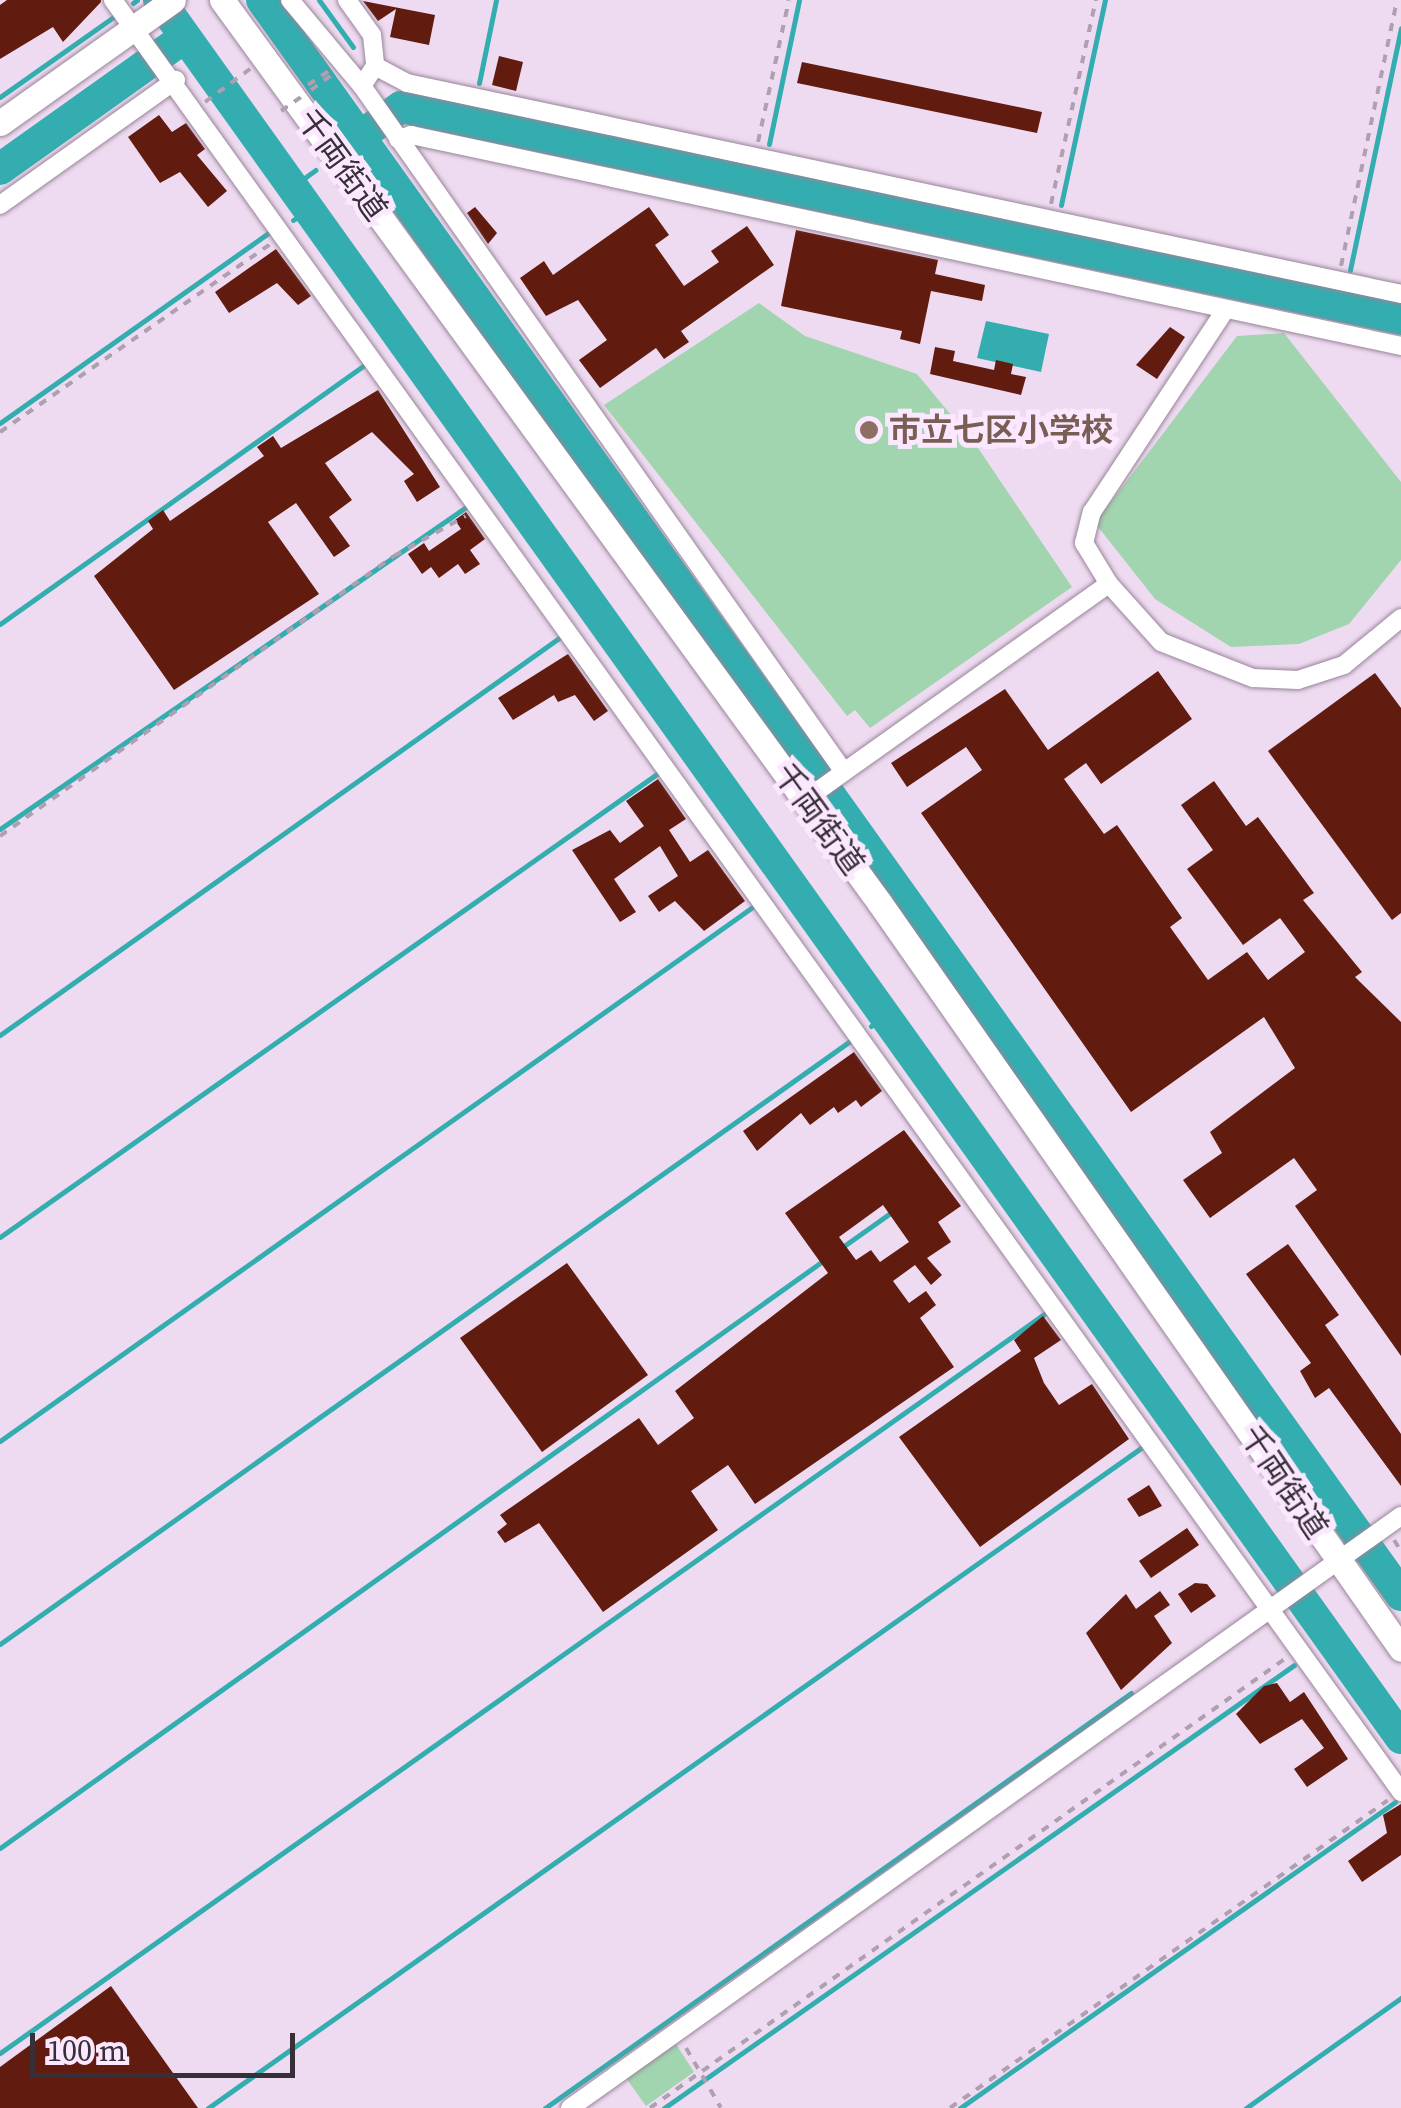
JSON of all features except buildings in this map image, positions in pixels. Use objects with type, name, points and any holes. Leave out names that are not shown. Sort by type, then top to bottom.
[{"type":"street","points":[[113,0],[143,28],[171,74],[1275,1608],[1401,1792]]},
{"type":"street","points":[[0,123],[143,28],[173,0]]},
{"type":"street","name":"千両街道","points":[[222,0],[825,785],[1401,1649]]},
{"type":"street","points":[[290,0],[396,136],[825,785],[1108,584]]},
{"type":"street","points":[[346,0],[372,35],[375,66],[365,92]]},
{"type":"street","points":[[375,66],[407,83],[1401,294]]},
{"type":"street","points":[[0,205],[171,74]]},
{"type":"street","points":[[396,136],[411,135],[1401,346]]},
{"type":"street","points":[[1226,309],[1092,512],[1084,543],[1108,584],[1162,642],[1252,678],[1298,680],[1344,666],[1401,618]]},
{"type":"street","points":[[570,2108],[1401,1516]]},
{"type":"path","points":[[755,157],[789,0]]},
{"type":"path","points":[[1048,218],[1096,0]]},
{"type":"path","points":[[1338,280],[1397,0]]},
{"type":"path","points":[[204,103],[250,69]]},
{"type":"path","points":[[281,110],[332,72],[310,84]]},
{"type":"path","points":[[0,432],[287,232]]},
{"type":"path","points":[[0,836],[394,556],[483,506]]},
{"type":"path","points":[[650,2108],[1301,1650]]},
{"type":"path","points":[[950,2108],[1401,1792]]},
{"type":"path","points":[[676,2034],[721,2108]]},
{"type":"shaded area","points":[[759,303],[805,336],[917,374],[976,445],[1072,587],[870,728],[855,710],[847,716],[604,405]]},
{"type":"shaded area","points":[[986,321],[1049,334],[1041,372],[977,358]]},
{"type":"shaded area","points":[[1284,333],[1401,482],[1401,560],[1349,624],[1299,644],[1231,647],[1155,599],[1095,523],[1237,336]]},
{"type":"shaded area","points":[[676,2044],[694,2072],[646,2106],[626,2078]]},
{"type":"waterway","points":[[133,3],[137,0]]},
{"type":"waterway","points":[[159,0],[1401,1738]]},
{"type":"waterway","points":[[262,0],[1401,1595]]},
{"type":"waterway","points":[[319,0],[353,47]]},
{"type":"waterway","points":[[479,83],[496,0]]},
{"type":"waterway","points":[[769,144],[799,0]]},
{"type":"waterway","points":[[1061,205],[1105,0]]},
{"type":"waterway","points":[[0,97],[115,16]]},
{"type":"waterway","points":[[1350,270],[1401,28]]},
{"type":"waterway","points":[[0,169],[185,37]]},
{"type":"waterway","points":[[392,101],[398,109]]},
{"type":"waterway","points":[[359,137],[401,107],[1401,319]]},
{"type":"waterway","points":[[472,122],[473,112]]},
{"type":"waterway","points":[[353,141],[359,137]]},
{"type":"waterway","points":[[292,187],[315,170]]},
{"type":"waterway","points":[[760,184],[762,176]]},
{"type":"waterway","points":[[293,220],[312,208]]},
{"type":"waterway","points":[[0,423],[271,231]]},
{"type":"waterway","points":[[1051,245],[1055,233]]},
{"type":"waterway","points":[[1342,307],[1344,297]]},
{"type":"waterway","points":[[392,344],[400,338]]},
{"type":"waterway","points":[[0,624],[367,363]]},
{"type":"waterway","points":[[497,488],[505,483]]},
{"type":"waterway","points":[[0,829],[469,505]]},
{"type":"waterway","points":[[591,616],[596,613]]},
{"type":"waterway","points":[[0,1035],[559,638]]},
{"type":"waterway","points":[[689,752],[694,749]]},
{"type":"waterway","points":[[0,1237],[661,771]]},
{"type":"waterway","points":[[783,886],[789,882]]},
{"type":"waterway","points":[[0,1441],[751,908]]},
{"type":"waterway","points":[[871,1026],[885,1016]]},
{"type":"waterway","points":[[0,1644],[850,1041]]},
{"type":"waterway","points":[[974,1154],[981,1150]]},
{"type":"waterway","points":[[841,1248],[893,1211]]},
{"type":"waterway","points":[[0,1848],[824,1260]]},
{"type":"waterway","points":[[1072,1294],[1079,1288]]},
{"type":"waterway","points":[[0,2053],[1044,1314]]},
{"type":"waterway","points":[[1170,1427],[1175,1423]]},
{"type":"waterway","points":[[208,2108],[1141,1448]]},
{"type":"waterway","points":[[1324,1644],[1330,1639]]},
{"type":"waterway","points":[[664,2108],[1294,1665]]},
{"type":"waterway","points":[[545,2108],[1131,1693]]},
{"type":"waterway","points":[[960,2108],[1395,1802]]},
{"type":"waterway","points":[[1246,2108],[1401,1998]]},
{"type":"place","name":"市立七区小学校","points":[[869,430]]}]
